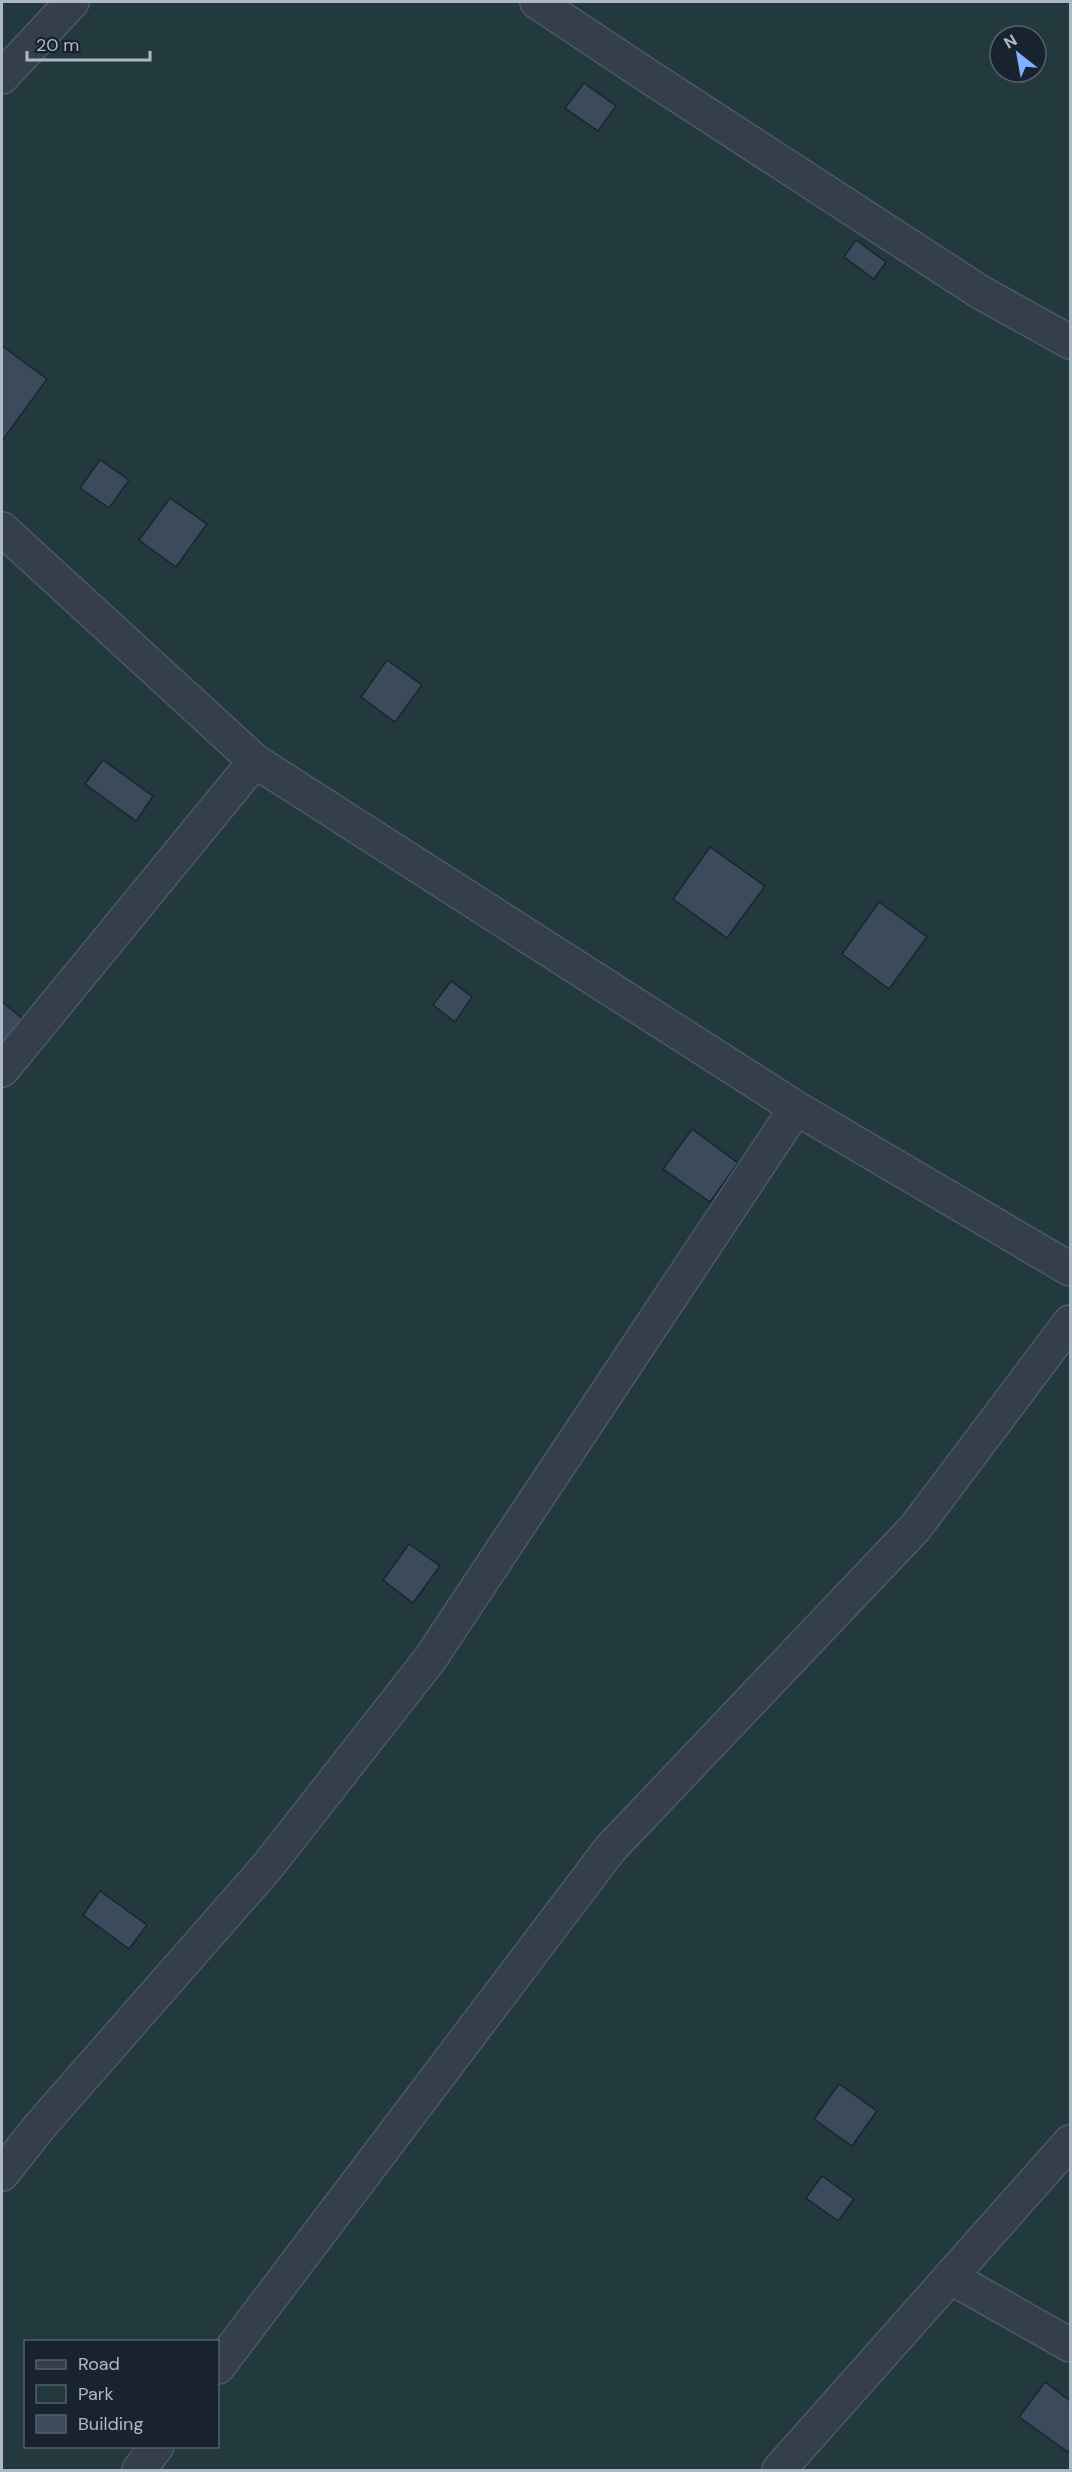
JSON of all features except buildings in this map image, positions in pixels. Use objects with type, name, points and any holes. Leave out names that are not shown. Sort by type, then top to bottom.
[{"type":"street","points":[[2,77],[72,2]]},
{"type":"street","points":[[537,2],[980,292],[1071,342]]},
{"type":"street","points":[[2,529],[255,761],[796,1108],[1071,1269]]},
{"type":"street","points":[[2,1070],[255,761]]},
{"type":"street","points":[[2,2174],[48,2117],[267,1867],[430,1659],[796,1108]]},
{"type":"street","points":[[219,2366],[610,1849],[915,1528],[1071,1322]]},
{"type":"street","points":[[779,2470],[1071,2142]]},
{"type":"street","points":[[952,2278],[1071,2345]]},
{"type":"street","points":[[139,2470],[156,2448]]},
{"type":"green space","points":[[2,2],[1070,2],[1070,2470],[2,2470]]}]
